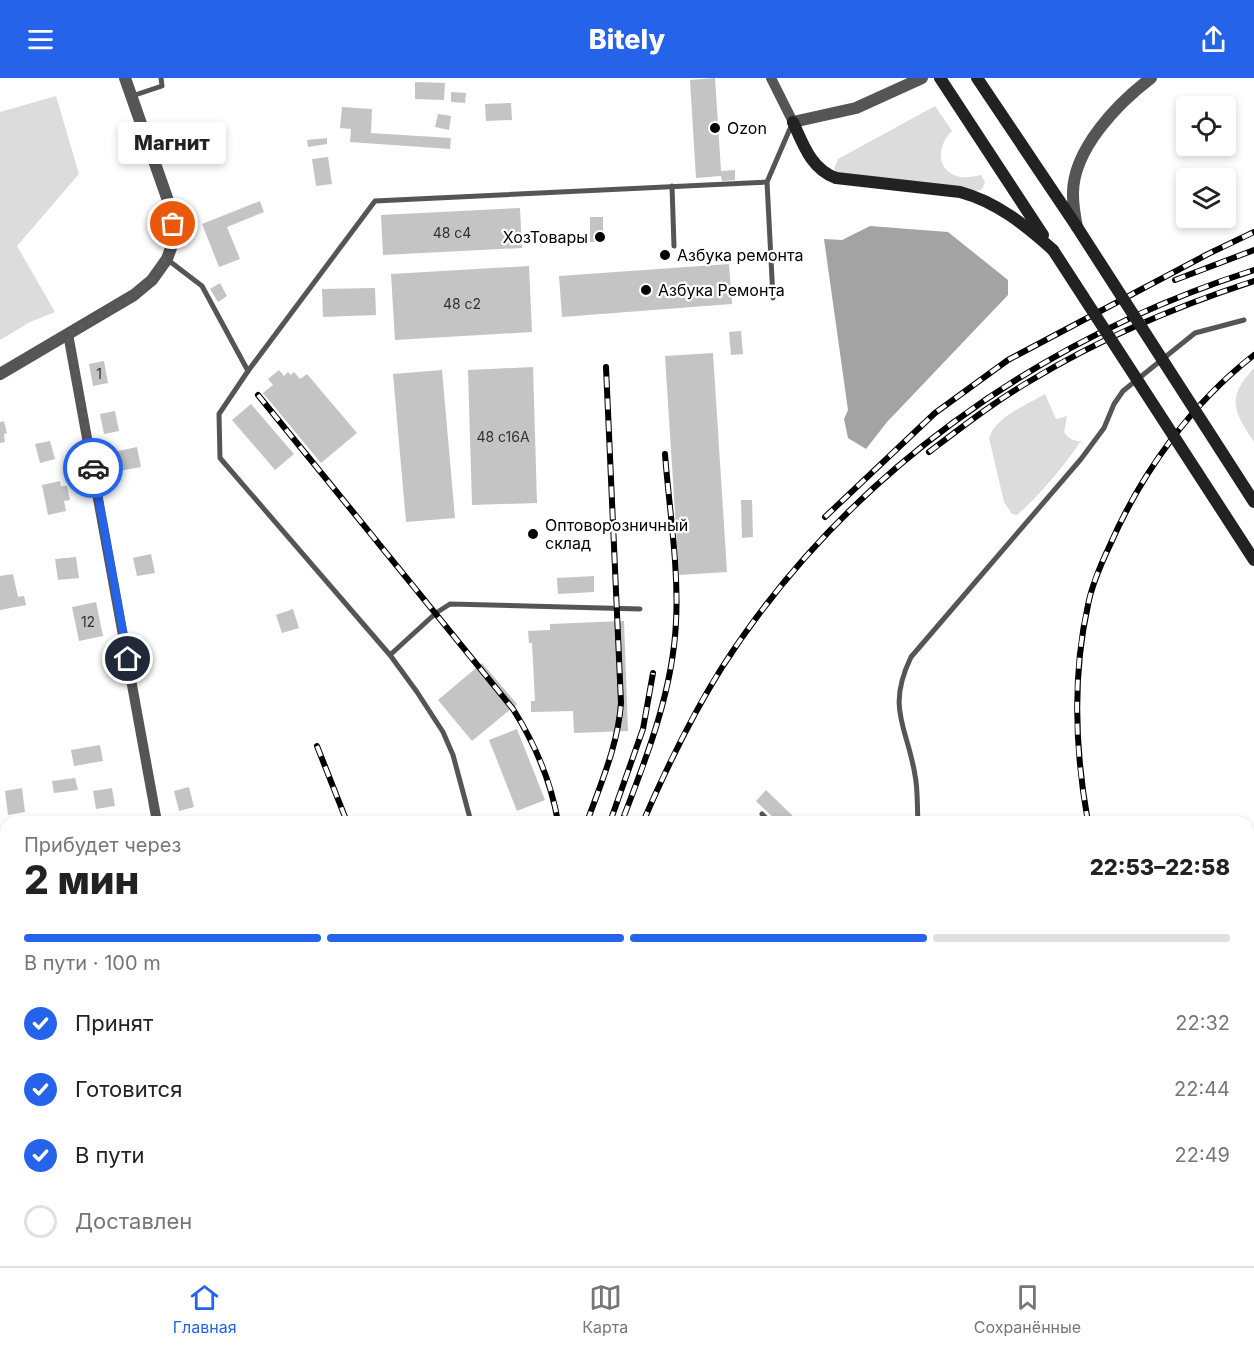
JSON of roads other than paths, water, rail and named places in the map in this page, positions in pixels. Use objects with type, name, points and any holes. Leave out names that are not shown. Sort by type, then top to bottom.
[{"type":"main road","points":[[940,78],[1254,560]]},
{"type":"main road","points":[[976,78],[1077,227],[1254,502]]},
{"type":"main road","points":[[793,122],[811,159],[829,175],[836,178],[973,195],[1010,215],[1053,250]]},
{"type":"street","points":[[0,374],[143,288],[167,259],[173,236],[172,212],[125,78]]},
{"type":"street","points":[[771,78],[793,122],[856,108],[922,78]]},
{"type":"street","points":[[1077,227],[1074,182],[1089,146],[1119,106],[1151,78]]},
{"type":"street","points":[[68,334],[156,816]]},
{"type":"lane","points":[[132,96],[162,86],[161,78]]},
{"type":"lane","points":[[773,298],[767,182],[793,122]]},
{"type":"lane","points":[[469,816],[453,755],[443,732],[417,692],[390,655],[220,458],[219,414],[248,371],[375,201],[767,182]]},
{"type":"lane","points":[[672,186],[674,246]]},
{"type":"lane","points":[[167,259],[202,286],[248,371]]},
{"type":"lane","points":[[918,816],[915,774],[898,705],[904,672],[911,657],[1082,459],[1104,428],[1114,404],[1123,391],[1195,333],[1244,320]]},
{"type":"lane","points":[[390,655],[436,613],[450,604],[640,609]]},
{"type":"railway","points":[[825,517],[935,413],[1008,360],[1254,232]]},
{"type":"railway","points":[[1175,280],[1254,250]]},
{"type":"railway","points":[[646,816],[699,706],[721,669],[770,599],[826,535],[887,476],[953,423],[1023,376],[1097,334],[1174,299],[1254,270]]},
{"type":"railway","points":[[929,452],[1004,397],[1083,351],[1196,301],[1254,281]]},
{"type":"railway","points":[[1087,816],[1080,768],[1077,714],[1079,659],[1094,582],[1137,491],[1170,441],[1209,395],[1254,355]]},
{"type":"railway","points":[[589,816],[613,749],[621,703],[606,367]]},
{"type":"railway","points":[[258,395],[513,709],[541,763],[557,816]]},
{"type":"railway","points":[[624,816],[658,721],[674,647],[677,601],[665,454]]},
{"type":"railway","points":[[612,816],[643,729],[653,673]]},
{"type":"railway","points":[[317,746],[345,816]]},
{"type":"place","name":"Ozon","points":[[715,128]]},
{"type":"place","name":"Магнит","points":[[173,224]]},
{"type":"place","name":"ХозТовары","points":[[600,237]]},
{"type":"place","name":"Азбука ремонта","points":[[665,255]]},
{"type":"place","name":"Азбука Ремонта","points":[[646,290]]},
{"type":"place","name":"Оптоворозничный склад","points":[[533,534]]}]
